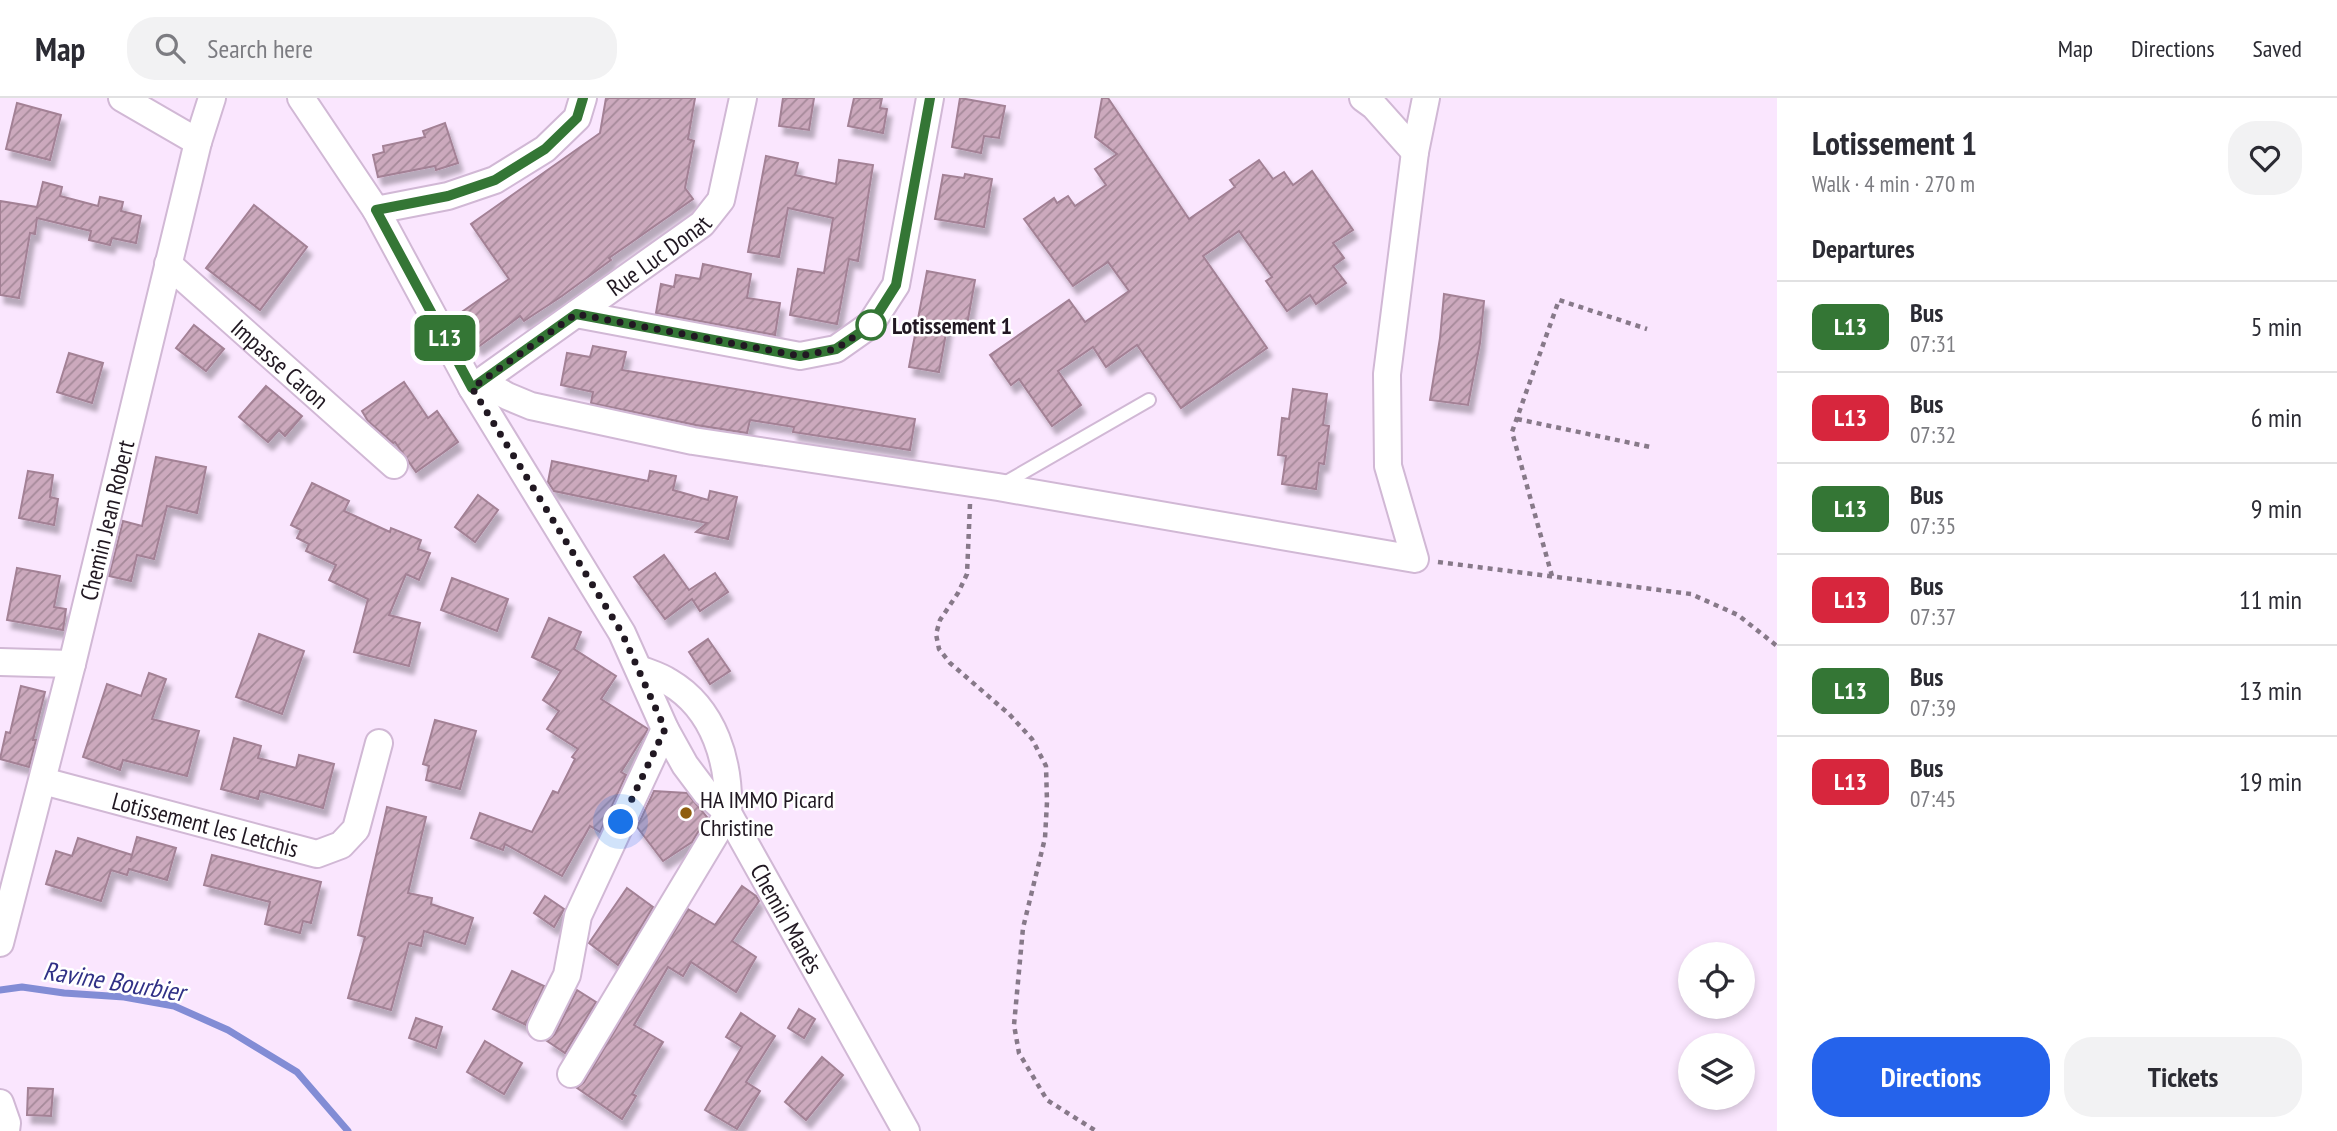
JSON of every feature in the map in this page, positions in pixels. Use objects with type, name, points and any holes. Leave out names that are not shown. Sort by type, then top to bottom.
[{"type":"street","points":[[122,98],[198,142]]},
{"type":"street","name":"Chemin Jean Robert","points":[[0,943],[72,664],[198,142],[212,98]]},
{"type":"street","name":"Chemin Manès","points":[[301,98],[376,210],[622,633],[665,729],[685,765],[706,793],[728,813],[897,1124]]},
{"type":"street","points":[[376,210],[448,196],[495,180],[545,149],[577,118],[583,98]]},
{"type":"street","name":"Rue Luc Donat","points":[[477,385],[702,224],[720,200],[743,98]]},
{"type":"street","points":[[576,314],[800,356],[836,349],[870,326],[896,285],[930,98]]},
{"type":"street","points":[[1363,98],[1374,106],[1415,152]]},
{"type":"street","points":[[477,385],[531,406],[693,441],[971,482],[1415,559],[1388,466],[1387,374],[1415,152],[1426,98]]},
{"type":"street","name":"Impasse Caron","points":[[168,264],[394,465]]},
{"type":"street","points":[[0,662],[72,664]]},
{"type":"street","points":[[571,1074],[728,813],[729,789],[726,773],[710,724],[685,693],[667,680],[639,669]]},
{"type":"street","points":[[541,1027],[568,975],[572,937],[578,916],[665,729]]},
{"type":"street","name":"Lotissement les Letchis","points":[[43,781],[317,855],[341,845],[356,830],[379,743]]},
{"type":"street","points":[[0,1103],[7,1123],[6,1131]]},
{"type":"lane","points":[[998,487],[1149,400]]},
{"type":"path","points":[[1552,576],[1512,432],[1559,299],[1647,329]]},
{"type":"path","points":[[1517,419],[1650,447]]},
{"type":"path","points":[[971,482],[967,574],[940,620],[936,634],[939,649],[950,663],[1032,739],[1045,766],[1045,838],[1023,928],[1014,1025],[1019,1053],[1047,1100],[1096,1131]]},
{"type":"path","points":[[1415,559],[1691,594],[1738,615],[1777,646]]},
{"type":"building","points":[[606,98],[695,98],[688,139],[694,141],[685,188],[693,199],[609,258],[611,260],[562,296],[524,321],[520,316],[478,347],[456,316],[509,279],[471,224],[600,133]]},
{"type":"building","points":[[783,98],[814,98],[809,130],[779,126]]},
{"type":"building","points":[[854,98],[882,98],[880,108],[887,109],[883,133],[848,126]]},
{"type":"building","points":[[960,98],[1005,106],[999,138],[984,136],[981,153],[952,147]]},
{"type":"building","points":[[1102,98],[1108,98],[1189,219],[1235,187],[1230,180],[1259,160],[1273,179],[1284,172],[1293,185],[1312,171],[1353,230],[1333,243],[1344,258],[1333,266],[1346,283],[1316,304],[1310,295],[1287,311],[1266,281],[1272,277],[1239,231],[1203,256],[1267,348],[1181,408],[1137,345],[1106,367],[1093,347],[1058,371],[1081,405],[1052,426],[1019,379],[1011,385],[990,355],[1069,300],[1085,322],[1129,291],[1108,262],[1073,286],[1024,219],[1054,198],[1057,203],[1068,196],[1075,206],[1106,185],[1095,169],[1117,154],[1095,137]]},
{"type":"building","points":[[17,103],[61,115],[50,160],[6,149]]},
{"type":"building","points":[[445,123],[458,163],[436,170],[435,166],[378,177],[373,155],[384,152],[383,146],[425,137],[423,131]]},
{"type":"building","points":[[766,156],[798,163],[795,175],[836,184],[839,160],[873,165],[858,261],[849,259],[837,324],[790,315],[798,269],[824,273],[833,218],[788,208],[779,257],[748,252]]},
{"type":"building","points":[[965,174],[992,179],[984,227],[935,219],[943,175],[964,178]]},
{"type":"building","points":[[43,182],[62,187],[60,196],[98,206],[100,197],[123,202],[121,211],[141,216],[136,243],[112,238],[110,245],[89,240],[91,231],[37,218],[35,234],[30,233],[19,298],[0,295],[0,201],[37,207]]},
{"type":"building","points":[[254,205],[307,247],[260,310],[206,268]]},
{"type":"building","points":[[703,264],[751,274],[747,298],[780,303],[775,335],[656,313],[661,284],[674,287],[676,275],[700,279]]},
{"type":"building","points":[[927,271],[975,280],[967,325],[948,322],[939,372],[909,367]]},
{"type":"building","points":[[1444,294],[1484,301],[1480,343],[1468,405],[1430,400]]},
{"type":"building","points":[[194,325],[224,349],[206,371],[176,348]]},
{"type":"building","points":[[593,346],[626,352],[622,370],[915,419],[910,450],[793,432],[794,427],[750,420],[747,433],[591,403],[593,392],[561,385],[567,353],[590,357]]},
{"type":"building","points":[[69,353],[103,363],[92,403],[57,392]]},
{"type":"building","points":[[404,382],[428,418],[437,411],[458,442],[416,472],[395,442],[368,421],[362,411]]},
{"type":"building","points":[[266,386],[302,416],[285,436],[279,430],[268,442],[239,417]]},
{"type":"building","points":[[1293,389],[1327,394],[1323,425],[1329,426],[1324,464],[1319,463],[1316,489],[1282,484],[1286,456],[1278,455],[1282,418],[1289,419]]},
{"type":"building","points":[[156,457],[206,467],[197,513],[167,506],[154,559],[137,555],[131,581],[109,576],[123,521],[142,526]]},
{"type":"building","points":[[552,461],[648,481],[650,471],[676,476],[673,490],[708,500],[710,491],[737,497],[728,539],[696,532],[707,523],[554,491],[548,482]]},
{"type":"building","points":[[28,471],[53,475],[50,497],[58,499],[54,525],[19,518]]},
{"type":"building","points":[[312,483],[349,501],[344,511],[390,532],[391,528],[421,540],[418,549],[430,553],[419,580],[406,574],[389,615],[420,623],[409,666],[354,652],[368,599],[329,580],[336,565],[306,551],[309,544],[297,538],[301,530],[291,525]]},
{"type":"building","points":[[478,495],[498,510],[475,542],[455,527]]},
{"type":"building","points":[[664,555],[689,590],[715,573],[728,592],[700,611],[692,599],[665,619],[634,577]]},
{"type":"building","points":[[17,568],[60,576],[54,607],[66,609],[63,630],[7,620]]},
{"type":"building","points":[[452,578],[508,599],[497,631],[441,610]]},
{"type":"building","points":[[549,618],[581,632],[574,649],[616,676],[601,699],[648,729],[621,772],[626,775],[600,832],[590,826],[562,876],[505,844],[503,850],[471,838],[480,813],[532,832],[553,791],[558,793],[575,759],[572,757],[578,749],[547,729],[559,711],[543,700],[561,671],[532,657]]},
{"type":"building","points":[[259,634],[304,651],[282,714],[236,697]]},
{"type":"building","points":[[708,639],[730,671],[710,684],[689,652]]},
{"type":"building","points":[[149,673],[166,679],[152,719],[199,731],[187,776],[123,760],[120,770],[83,757],[107,684],[141,696]]},
{"type":"building","points":[[21,686],[45,692],[29,767],[0,759],[6,732],[10,733]]},
{"type":"building","points":[[435,720],[476,731],[460,789],[426,780],[429,766],[423,764]]},
{"type":"building","points":[[234,738],[261,746],[258,758],[296,768],[299,755],[334,764],[323,808],[260,791],[258,799],[221,789]]},
{"type":"building","points":[[654,791],[687,793],[707,817],[692,842],[663,861],[637,827]]},
{"type":"building","points":[[387,807],[426,817],[408,893],[432,898],[431,904],[473,918],[465,944],[424,931],[421,946],[409,943],[391,1010],[348,998],[365,937],[358,935]]},
{"type":"building","points":[[137,837],[176,848],[167,880],[129,869],[127,875],[111,870],[101,901],[46,884],[56,851],[72,856],[78,838],[132,855]]},
{"type":"building","points":[[212,855],[321,882],[311,923],[303,921],[300,933],[265,924],[270,902],[204,885]]},
{"type":"building","points":[[742,886],[759,901],[732,941],[756,957],[736,992],[691,962],[683,976],[668,967],[634,1025],[663,1042],[632,1094],[636,1096],[622,1119],[577,1088],[584,1082],[688,909],[715,925]]},
{"type":"building","points":[[627,888],[653,907],[618,965],[589,943]]},
{"type":"building","points":[[545,896],[564,909],[554,927],[534,913]]},
{"type":"building","points":[[512,971],[544,986],[526,1025],[493,1009]]},
{"type":"building","points":[[577,990],[596,1002],[565,1053],[547,1041],[555,1034]]},
{"type":"building","points":[[799,1009],[815,1019],[804,1038],[788,1028]]},
{"type":"building","points":[[741,1013],[775,1036],[746,1082],[760,1091],[737,1129],[705,1110],[742,1047],[726,1037]]},
{"type":"building","points":[[416,1018],[442,1027],[436,1048],[409,1038]]},
{"type":"building","points":[[485,1041],[522,1063],[504,1094],[467,1072]]},
{"type":"building","points":[[822,1057],[843,1075],[806,1120],[785,1102]]},
{"type":"building","points":[[28,1088],[53,1089],[51,1116],[27,1115]]},
{"type":"waterway","name":"Ravine Bourbier","points":[[0,990],[22,987],[124,997],[174,1006],[228,1030],[297,1072],[348,1131]]},
{"type":"bus line","name":"L13","points":[[583,98],[577,118],[545,149],[495,180],[448,196],[376,210],[472,388],[576,314],[800,356],[836,349],[870,326],[896,285],[930,98]]},
{"type":"place","name":"Lotissement 1","points":[[871,325]]},
{"type":"place","name":"HA IMMO Picard Christine","points":[[686,813]]},
{"type":"route","points":[[621,822],[665,729],[622,633],[472,388],[576,314],[800,356],[836,349],[871,325]]}]
